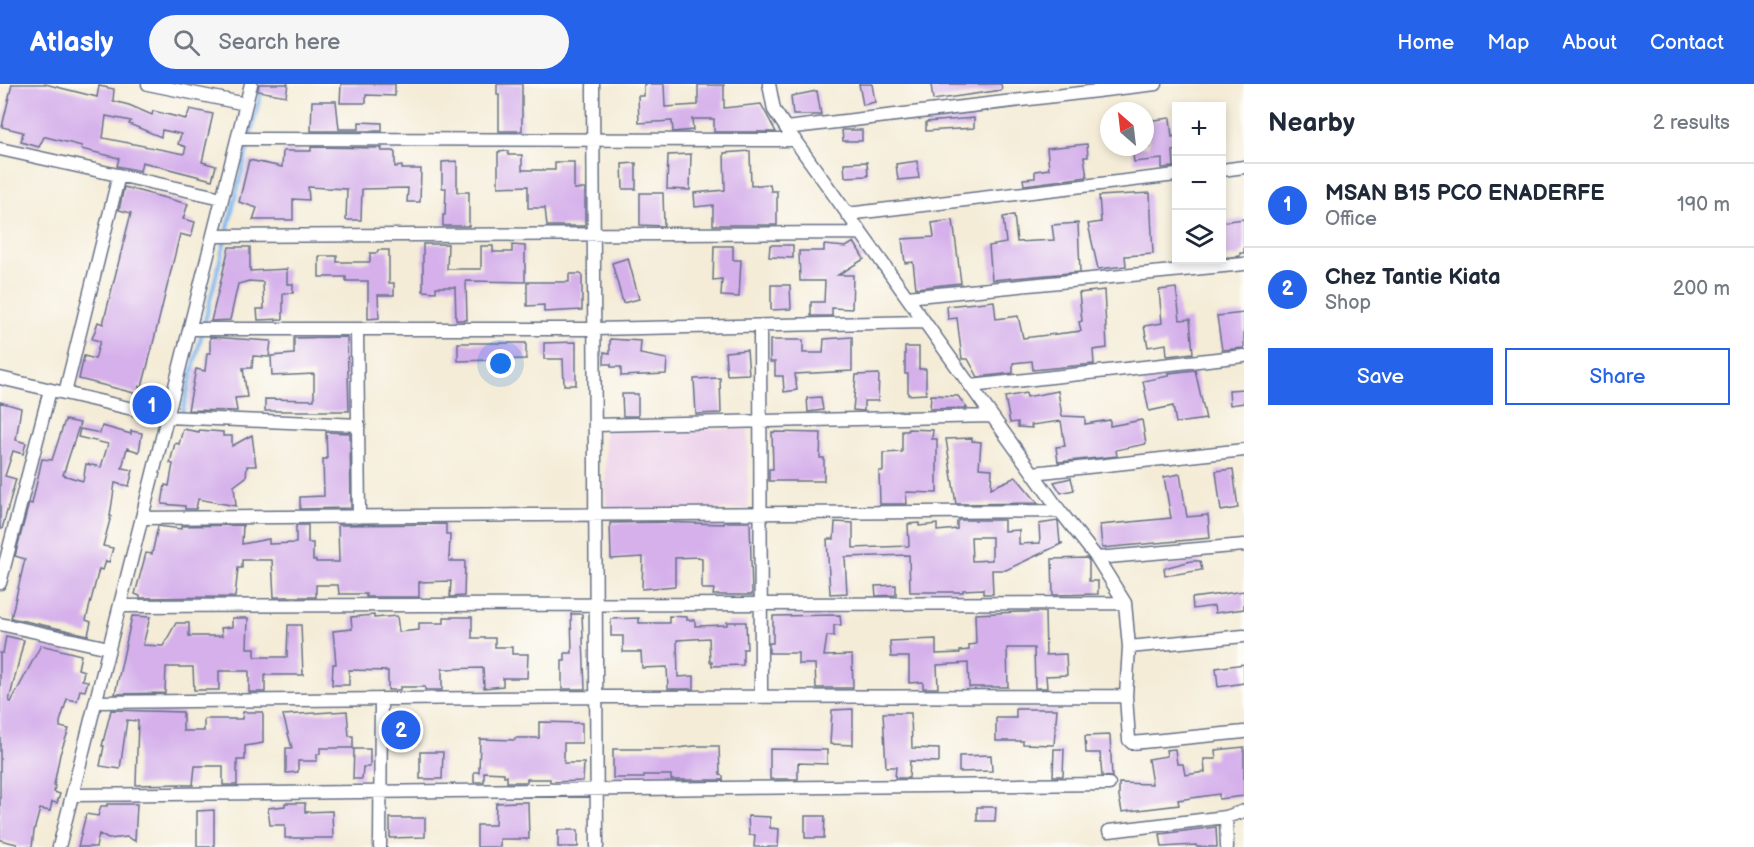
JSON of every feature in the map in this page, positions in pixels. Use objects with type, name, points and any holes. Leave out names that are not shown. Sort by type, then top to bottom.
[{"type":"street","points":[[148,84],[246,104]]},
{"type":"street","points":[[60,847],[251,84]]},
{"type":"street","points":[[593,84],[597,847]]},
{"type":"street","points":[[769,84],[774,110],[786,128],[1096,558],[1125,603],[1129,647],[1126,696],[1129,741],[1132,743],[1244,732]]},
{"type":"street","points":[[786,128],[1156,84]]},
{"type":"street","points":[[237,139],[795,140]]},
{"type":"street","points":[[0,149],[222,198]]},
{"type":"street","points":[[1226,169],[1244,167]]},
{"type":"street","points":[[65,393],[119,175]]},
{"type":"street","points":[[848,214],[1172,175]]},
{"type":"street","points":[[213,236],[861,233]]},
{"type":"street","points":[[907,297],[1244,264]]},
{"type":"street","points":[[190,329],[594,329],[925,322]]},
{"type":"street","points":[[760,326],[761,697]]},
{"type":"street","points":[[357,329],[360,425],[359,517]]},
{"type":"street","points":[[970,386],[1244,356]]},
{"type":"street","points":[[0,378],[167,417],[360,425]]},
{"type":"street","points":[[0,583],[50,390]]},
{"type":"street","points":[[595,425],[992,416]]},
{"type":"street","points":[[1033,473],[1244,450]]},
{"type":"street","points":[[142,518],[1060,511]]},
{"type":"street","points":[[1096,558],[1244,545]]},
{"type":"street","points":[[120,606],[1125,603]]},
{"type":"street","points":[[0,624],[109,648]]},
{"type":"street","points":[[1129,647],[1244,636]]},
{"type":"street","points":[[96,702],[596,697],[1126,696]]},
{"type":"street","points":[[380,847],[381,699]]},
{"type":"street","points":[[73,795],[1110,784]]},
{"type":"street","points":[[1109,831],[1226,817],[1244,811]]},
{"type":"street","points":[[1226,817],[1227,847]]},
{"type":"shaded area","points":[[748,429],[748,509],[606,510],[605,430]]},
{"type":"building","points":[[12,84],[45,84],[97,97],[99,86],[114,89],[113,101],[152,115],[153,111],[186,119],[190,109],[213,114],[202,162],[216,166],[212,180],[142,162],[140,171],[117,166],[119,158],[81,149],[82,146],[46,137],[39,147],[21,142],[23,132],[2,127]],"holes":[[[106,116],[131,121],[129,124],[161,137],[162,130],[181,134],[178,144],[186,147],[184,154],[103,138]]]},
{"type":"building","points":[[259,84],[288,84],[286,96],[258,91]]},
{"type":"building","points":[[341,84],[395,84],[395,96],[366,95],[366,103],[340,103]]},
{"type":"building","points":[[497,84],[522,84],[522,131],[499,131]]},
{"type":"building","points":[[644,84],[664,84],[665,107],[698,105],[698,85],[724,85],[724,108],[761,104],[776,132],[714,132],[714,119],[692,119],[693,130],[673,132],[672,121],[639,123],[638,96],[644,96]]},
{"type":"building","points":[[859,84],[872,84],[875,102],[863,105]]},
{"type":"building","points":[[931,84],[1001,84],[1002,90],[933,100]]},
{"type":"building","points":[[817,91],[821,115],[793,115],[791,96]]},
{"type":"building","points":[[312,101],[336,101],[339,129],[359,129],[359,122],[382,123],[382,131],[311,131]]},
{"type":"building","points":[[974,118],[974,128],[926,131],[926,122]]},
{"type":"building","points":[[1170,118],[1172,167],[1162,168],[1162,159],[1134,162],[1133,156],[1154,156],[1154,120]]},
{"type":"building","points":[[842,130],[862,130],[862,141],[843,141]]},
{"type":"building","points":[[1087,144],[1088,157],[1084,157],[1087,177],[1024,185],[1023,179],[1035,178],[1035,171],[1049,169],[1047,148]]},
{"type":"building","points":[[311,147],[382,148],[381,151],[393,151],[395,167],[421,169],[420,202],[407,202],[408,188],[362,189],[361,220],[346,220],[347,189],[308,187],[309,200],[293,199],[293,220],[253,220],[257,208],[239,202],[249,160],[282,167],[283,151],[311,151]]},
{"type":"building","points":[[508,151],[508,155],[522,155],[522,170],[555,170],[555,162],[574,162],[574,189],[585,189],[585,226],[547,226],[545,208],[528,208],[528,186],[498,187],[498,152]]},
{"type":"building","points":[[750,151],[751,186],[770,184],[771,191],[777,191],[777,225],[713,225],[713,205],[695,207],[694,193],[725,190],[724,153]]},
{"type":"building","points":[[691,154],[690,190],[667,189],[668,155]]},
{"type":"building","points":[[457,161],[457,192],[469,192],[469,226],[443,226],[446,188],[442,188],[442,162]]},
{"type":"building","points":[[917,161],[919,178],[898,180],[896,164]]},
{"type":"building","points":[[867,162],[868,176],[845,177],[844,163]]},
{"type":"building","points":[[636,163],[636,189],[623,189],[622,164]]},
{"type":"building","points":[[124,187],[188,204],[183,219],[195,222],[191,237],[180,234],[146,372],[138,394],[79,379],[84,356],[95,359],[100,341],[92,339],[98,322],[103,324],[131,213],[119,210]]},
{"type":"building","points":[[640,193],[663,193],[664,226],[640,225]]},
{"type":"building","points":[[1150,193],[1153,254],[1125,256],[1126,266],[1098,269],[1088,224],[1101,222],[1099,196]]},
{"type":"building","points":[[1014,215],[1017,242],[1054,240],[1052,225],[1078,223],[1080,272],[992,280],[989,246],[1006,243],[1003,217]]},
{"type":"building","points":[[1244,219],[1244,253],[1240,253],[1240,256],[1226,257],[1226,221]]},
{"type":"building","points":[[953,220],[961,283],[916,288],[913,262],[905,263],[902,239],[934,237],[932,223]]},
{"type":"building","points":[[854,242],[864,259],[838,275],[853,275],[852,309],[832,308],[832,316],[811,316],[811,302],[824,302],[825,281],[800,281],[799,251],[824,251],[824,245],[846,247]]},
{"type":"building","points":[[423,244],[448,244],[447,269],[481,269],[481,246],[493,246],[493,252],[512,252],[512,245],[525,246],[525,282],[466,281],[467,320],[456,320],[455,287],[436,287],[436,292],[423,291]]},
{"type":"building","points":[[770,245],[793,245],[793,258],[769,257]]},
{"type":"building","points":[[714,246],[733,246],[733,260],[741,260],[739,297],[721,296],[722,279],[713,280]]},
{"type":"building","points":[[229,247],[250,247],[250,271],[287,269],[287,284],[293,284],[293,293],[283,293],[283,319],[258,320],[257,309],[264,309],[263,282],[249,281],[238,284],[230,320],[211,321]]},
{"type":"building","points":[[378,250],[389,250],[389,283],[394,283],[394,295],[378,295],[379,318],[368,319],[368,281],[346,281],[346,277],[319,277],[319,256],[337,256],[337,262],[370,262],[370,253],[377,253]]},
{"type":"building","points":[[628,258],[639,299],[623,303],[612,263]]},
{"type":"building","points":[[569,274],[582,274],[582,310],[544,312],[544,305],[527,306],[527,282],[569,282]]},
{"type":"building","points":[[771,285],[790,285],[791,309],[771,310]]},
{"type":"building","points":[[1176,288],[1180,320],[1190,319],[1193,353],[1167,356],[1166,344],[1148,347],[1144,326],[1162,323],[1159,290]]},
{"type":"building","points":[[1104,290],[1107,348],[1093,350],[1094,364],[1033,370],[1032,361],[1013,363],[1013,373],[978,377],[968,359],[962,359],[957,318],[948,319],[947,306],[994,301],[996,319],[1018,316],[1023,338],[1081,331],[1079,293]]},
{"type":"building","points":[[1244,313],[1244,348],[1222,350],[1217,316]]},
{"type":"building","points":[[210,337],[271,341],[269,357],[253,356],[252,368],[243,368],[247,397],[235,398],[237,411],[188,410],[196,369],[205,371],[207,353],[210,353]]},
{"type":"building","points":[[347,337],[349,411],[265,411],[265,399],[314,400],[314,374],[272,376],[271,356],[294,354],[294,338]]},
{"type":"building","points":[[852,337],[852,371],[795,374],[797,390],[784,392],[783,376],[775,376],[775,362],[770,362],[770,340],[803,340],[803,353],[823,353],[824,339]]},
{"type":"building","points":[[610,339],[641,341],[640,354],[667,359],[666,374],[621,376],[621,367],[604,364],[604,352],[610,353]]},
{"type":"building","points":[[576,342],[576,385],[564,385],[563,359],[544,359],[544,343]]},
{"type":"building","points":[[458,343],[526,343],[526,359],[458,361]]},
{"type":"building","points":[[905,347],[919,347],[919,369],[926,369],[926,394],[908,395]]},
{"type":"building","points":[[747,350],[749,374],[727,375],[725,352]]},
{"type":"building","points":[[1195,370],[1206,419],[1176,423],[1173,406],[1149,411],[1143,381],[1169,376],[1169,373]]},
{"type":"building","points":[[879,374],[878,401],[864,401],[864,411],[853,410],[856,375]]},
{"type":"building","points":[[720,378],[721,413],[696,414],[694,379]]},
{"type":"building","points":[[1244,389],[1244,403],[1230,405],[1229,390]]},
{"type":"building","points":[[1058,391],[1062,416],[1085,417],[1085,424],[1110,420],[1110,426],[1142,420],[1146,444],[1116,450],[1117,456],[1058,462],[1056,447],[1065,446],[1061,421],[1031,425],[1032,428],[1018,427],[1018,422],[1010,423],[1005,397],[1026,393],[1027,397]]},
{"type":"building","points":[[622,394],[638,394],[638,416],[623,416]]},
{"type":"building","points":[[931,395],[958,396],[967,408],[930,409]]},
{"type":"building","points":[[821,397],[823,410],[808,412],[807,398]]},
{"type":"building","points":[[0,402],[21,408],[16,440],[26,443],[23,454],[13,451],[5,476],[16,479],[2,529],[0,529]]},
{"type":"building","points":[[65,420],[80,423],[63,475],[83,481],[86,464],[101,467],[108,444],[78,437],[80,429],[100,433],[102,426],[131,434],[131,431],[142,433],[139,452],[127,448],[122,468],[133,470],[129,486],[115,483],[111,516],[103,546],[113,548],[109,562],[106,561],[103,570],[99,569],[86,620],[91,622],[88,635],[11,618],[25,559],[15,556],[29,503],[32,504],[42,459],[52,460]]},
{"type":"building","points":[[183,429],[223,432],[223,436],[232,436],[232,446],[252,435],[256,466],[247,466],[246,477],[234,486],[236,506],[198,499],[196,509],[162,504],[165,485],[169,486],[173,464],[170,463],[175,443],[179,444]]},
{"type":"building","points":[[908,429],[933,430],[932,439],[937,439],[937,493],[906,492],[907,504],[880,504],[879,471],[883,471],[883,453],[902,452],[902,431],[908,431]]},
{"type":"building","points":[[326,432],[350,433],[351,508],[300,509],[300,497],[324,496],[323,459],[327,459]]},
{"type":"building","points":[[772,432],[821,433],[820,458],[824,458],[824,481],[769,481],[769,469],[773,469]]},
{"type":"building","points":[[972,438],[972,441],[981,442],[979,468],[992,469],[991,488],[1016,477],[1038,503],[956,504],[946,439]]},
{"type":"building","points":[[1233,469],[1238,508],[1221,511],[1216,471]]},
{"type":"building","points":[[1180,474],[1187,517],[1208,515],[1210,538],[1102,548],[1100,525],[1171,518],[1164,477]]},
{"type":"building","points":[[1071,478],[1074,490],[1061,493],[1054,482]]},
{"type":"building","points":[[959,520],[1004,520],[1004,531],[1019,530],[1019,544],[1040,543],[1039,524],[1058,521],[1060,543],[1063,543],[1006,570],[992,570],[993,594],[983,594],[983,589],[963,590],[963,592],[910,592],[909,555],[845,557],[847,593],[830,594],[827,539],[834,539],[835,522],[853,523],[853,548],[909,546],[908,524],[919,523],[919,526],[937,524],[937,531],[957,529]],"holes":[[[971,537],[992,537],[992,560],[972,561]]]},
{"type":"building","points":[[724,522],[750,522],[752,595],[713,595],[714,589],[702,589],[702,558],[698,557],[675,558],[675,586],[642,589],[643,557],[611,559],[610,523],[724,524]]},
{"type":"building","points":[[446,524],[446,534],[450,534],[449,561],[465,561],[464,596],[450,597],[451,581],[419,582],[419,597],[366,597],[366,594],[339,594],[338,585],[316,585],[316,597],[274,597],[272,560],[242,560],[242,568],[238,568],[235,597],[140,598],[135,594],[146,553],[152,554],[158,526],[181,529],[181,526],[243,525],[242,544],[269,539],[269,544],[296,543],[296,525],[308,525],[308,543],[313,543],[313,560],[339,562],[338,525]]},
{"type":"building","points":[[1087,558],[1089,581],[1098,581],[1098,594],[1053,595],[1052,559]]},
{"type":"building","points":[[1200,561],[1202,570],[1165,576],[1164,568]]},
{"type":"building","points":[[896,585],[896,595],[876,596],[875,586]]},
{"type":"building","points":[[1244,591],[1244,609],[1215,613],[1214,606],[1193,609],[1192,598]]},
{"type":"building","points":[[1045,612],[1046,655],[1066,654],[1067,675],[1046,676],[1047,688],[1035,688],[1034,648],[1007,648],[1008,687],[969,687],[968,663],[937,665],[938,688],[923,688],[923,682],[909,683],[909,657],[891,657],[890,641],[936,639],[936,654],[960,653],[960,651],[969,650],[969,645],[976,644],[975,614]]},
{"type":"building","points":[[571,614],[582,614],[585,689],[562,689],[562,661],[565,661],[565,653],[572,653]]},
{"type":"building","points":[[374,615],[374,618],[397,616],[399,632],[419,630],[419,623],[444,623],[444,617],[472,617],[472,638],[495,638],[495,647],[512,647],[512,654],[528,654],[527,678],[503,678],[503,686],[484,688],[483,668],[442,669],[442,690],[400,687],[400,690],[388,690],[388,671],[349,670],[349,685],[332,685],[333,664],[336,664],[333,631],[352,629],[351,617]]},
{"type":"building","points":[[840,615],[841,625],[834,625],[834,636],[827,636],[824,656],[852,655],[853,688],[816,688],[815,664],[798,664],[798,653],[769,653],[769,643],[773,643],[773,616]]},
{"type":"building","points":[[132,616],[150,617],[143,645],[163,646],[176,623],[189,623],[189,636],[222,636],[221,628],[232,627],[232,618],[248,618],[247,648],[255,648],[255,657],[287,657],[288,625],[301,625],[303,675],[265,675],[265,692],[249,692],[249,671],[219,671],[219,690],[194,690],[193,667],[166,667],[165,693],[115,694]]},
{"type":"building","points":[[669,616],[695,620],[695,626],[746,622],[747,649],[743,649],[743,665],[712,666],[709,638],[677,640],[678,677],[694,676],[694,689],[668,689],[667,667],[642,668],[641,652],[623,652],[623,636],[611,636],[611,619],[639,618],[639,623],[669,623]]},
{"type":"building","points":[[6,636],[24,640],[9,701],[11,702],[41,645],[81,655],[78,669],[84,671],[82,680],[88,681],[85,691],[80,690],[77,701],[67,699],[60,727],[69,729],[60,754],[54,785],[54,792],[60,794],[57,803],[52,802],[50,811],[40,809],[32,847],[16,847],[17,844],[0,840],[0,653],[3,653]]},
{"type":"building","points":[[1244,664],[1244,683],[1218,687],[1216,668]]},
{"type":"building","points":[[853,709],[853,745],[830,744],[832,710]]},
{"type":"building","points":[[1016,709],[1057,709],[1054,745],[1023,744],[1023,741],[996,741],[996,718],[1016,718]]},
{"type":"building","points":[[111,710],[183,712],[183,731],[204,731],[204,719],[242,719],[243,712],[263,712],[263,743],[245,746],[245,760],[237,760],[237,785],[223,785],[223,766],[195,766],[193,785],[136,785],[138,721],[127,720],[120,769],[100,766],[104,746],[102,746]]},
{"type":"building","points":[[347,711],[349,736],[353,736],[353,748],[320,748],[317,761],[298,761],[298,772],[286,773],[286,748],[292,748],[283,715]]},
{"type":"building","points":[[883,713],[911,713],[912,748],[939,749],[939,762],[910,761],[909,778],[895,778],[896,767],[886,767]]},
{"type":"building","points":[[539,722],[582,723],[582,743],[564,743],[564,763],[584,763],[583,781],[550,782],[550,779],[527,779],[527,782],[507,782],[507,776],[504,776],[504,773],[484,772],[484,782],[474,782],[474,772],[479,772],[480,739],[539,738]]},
{"type":"building","points":[[397,723],[414,723],[414,746],[395,746]]},
{"type":"building","points":[[1110,735],[1112,777],[1102,776],[1100,753],[1086,753],[1085,736]]},
{"type":"building","points":[[719,746],[720,775],[723,776],[723,780],[671,780],[671,775],[613,778],[613,749],[668,749]]},
{"type":"building","points":[[1244,747],[1244,796],[1219,799],[1219,794],[1178,800],[1179,805],[1122,812],[1119,783],[1152,784],[1148,759],[1167,756],[1166,750],[1175,749],[1177,764],[1183,764],[1185,775],[1205,772],[1204,759],[1216,759],[1215,750]]},
{"type":"building","points":[[354,749],[370,749],[370,767],[363,767],[362,779],[353,779]]},
{"type":"building","points":[[770,749],[827,750],[827,764],[798,763],[798,779],[770,779]]},
{"type":"building","points":[[1054,749],[1064,749],[1063,776],[1053,776]]},
{"type":"building","points":[[420,752],[443,752],[442,779],[420,779]]},
{"type":"building","points":[[991,755],[992,771],[959,772],[959,756]]},
{"type":"building","points":[[528,802],[529,839],[500,839],[500,847],[477,847],[477,825],[495,825],[496,803]]},
{"type":"building","points":[[285,803],[305,803],[305,812],[332,811],[333,838],[285,838],[285,825],[270,825],[268,808],[285,806]]},
{"type":"building","points":[[107,804],[137,804],[135,841],[127,837],[108,839],[99,834],[96,847],[78,847],[86,814],[98,816],[101,806],[107,806]]},
{"type":"building","points":[[977,807],[996,807],[995,821],[977,821]]},
{"type":"building","points":[[214,810],[214,847],[197,847],[197,811]]},
{"type":"building","points":[[748,816],[770,817],[770,828],[779,829],[778,847],[754,847],[755,835],[749,835]]},
{"type":"building","points":[[805,816],[825,816],[824,838],[805,838]]},
{"type":"building","points":[[390,818],[425,818],[425,837],[390,838]]},
{"type":"building","points":[[1216,827],[1217,847],[1197,847],[1196,845],[1162,847],[1160,834]]},
{"type":"building","points":[[558,830],[578,830],[578,847],[558,847]]},
{"type":"waterway","points":[[227,232],[263,84]]},
{"type":"waterway","points":[[204,325],[225,240]]},
{"type":"waterway","points":[[182,414],[202,333]]},
{"type":"place","name":"MSAN B15 PCO ENADERFE","points":[[152,405]]},
{"type":"place","name":"Chez Tantie Kiata","points":[[401,730]]}]
